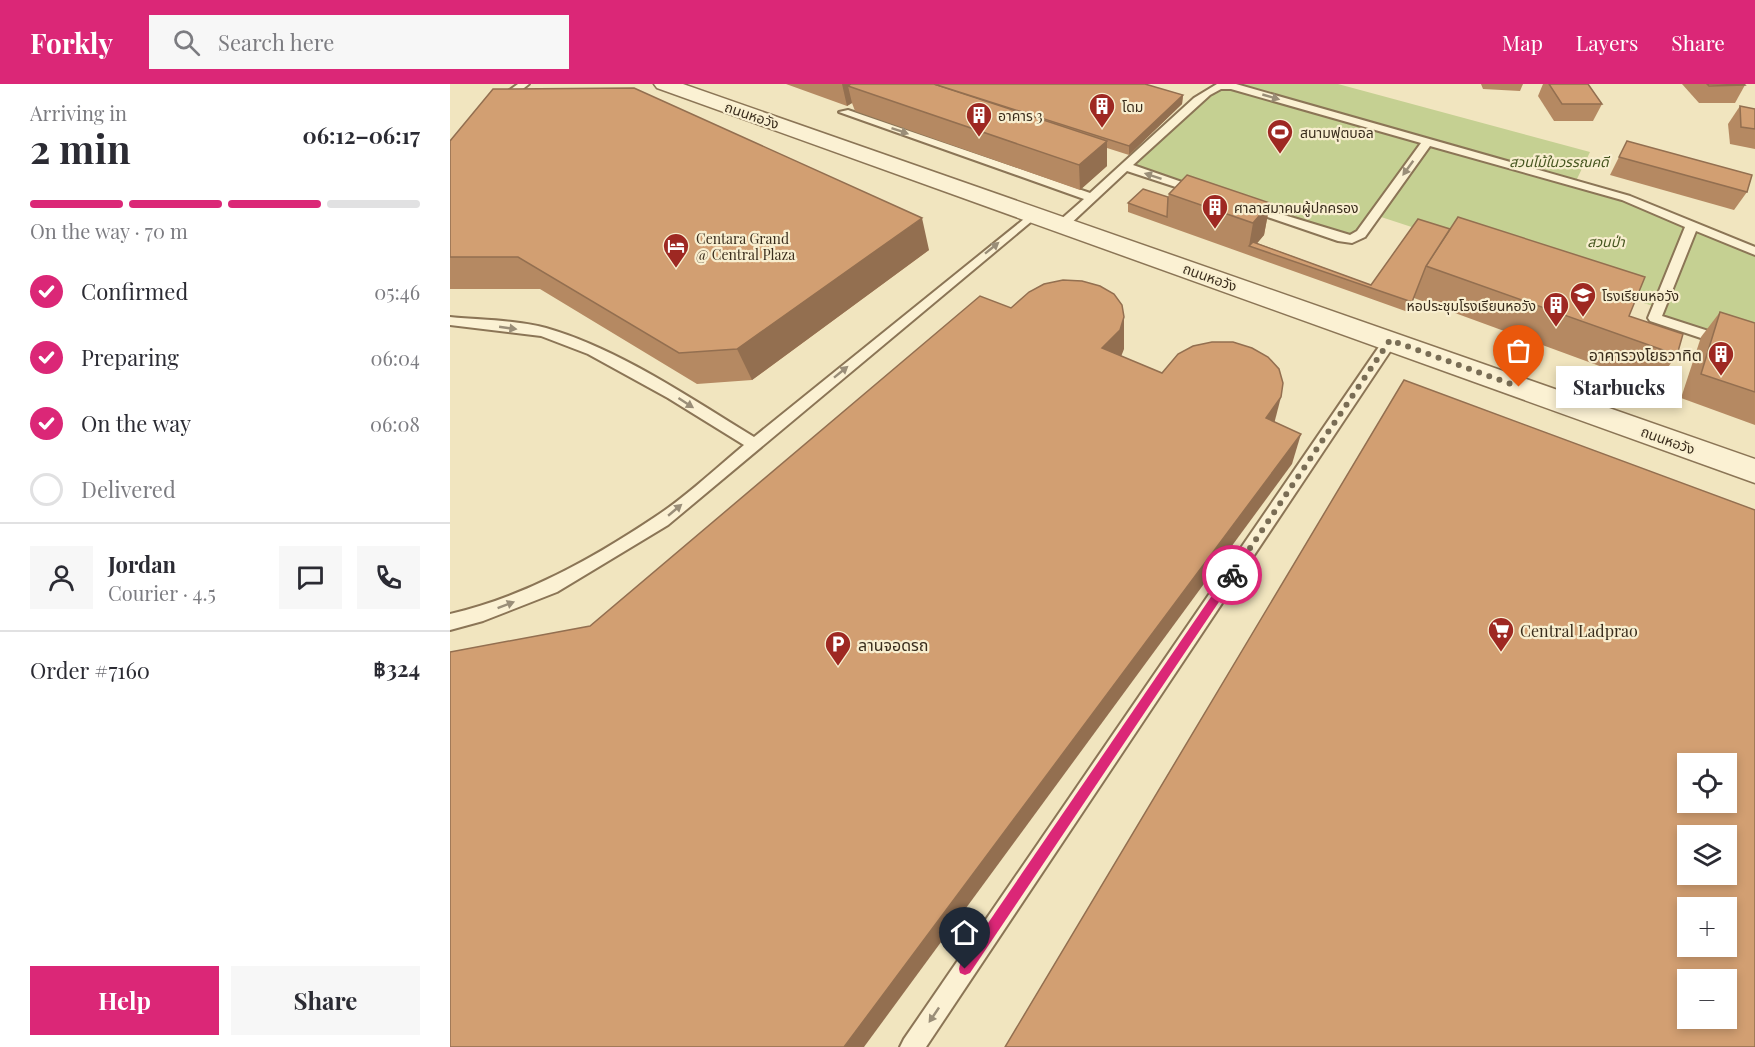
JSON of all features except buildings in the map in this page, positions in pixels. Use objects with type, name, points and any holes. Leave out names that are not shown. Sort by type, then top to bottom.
[{"type":"street","name":"ถนนหอวัง","points":[[664,84],[1755,471]]},
{"type":"lane","points":[[495,106],[524,84]]},
{"type":"lane","points":[[1063,224],[1127,167],[1192,99],[1213,87],[1232,86],[1626,198],[1755,251]]},
{"type":"lane","points":[[849,109],[1092,198]]},
{"type":"lane","points":[[1238,204],[1338,237],[1352,239],[1361,234],[1427,142]]},
{"type":"lane","points":[[1127,167],[1205,193]]},
{"type":"lane","points":[[450,622],[483,614],[551,587],[662,522],[1034,214]]},
{"type":"lane","points":[[1692,225],[1655,318],[1755,351]]},
{"type":"lane","points":[[450,321],[543,332],[593,351],[673,394],[754,444]]},
{"type":"lane","points":[[912,1047],[1390,340]]},
{"type":"green space","points":[[1338,84],[1590,152],[1575,183],[1626,198],[1755,251],[1755,351],[1655,318],[1659,308],[1375,215],[1356,237],[1127,167],[1218,86]]},
{"type":"way so far","points":[[1232,575],[1390,340],[1519,387]]},
{"type":"place","name":"โดม","points":[[1102,129]]},
{"type":"place","name":"อาคาร 3","points":[[979,138]]},
{"type":"place","name":"สนามฟุตบอล","points":[[1280,155]]},
{"type":"place","name":"ศาลาสมาคมผู้ปกครอง","points":[[1215,230]]},
{"type":"place","name":"Centara Grand @ Central Plaza","points":[[676,269]]},
{"type":"place","name":"โรงเรียนหอวัง","points":[[1583,318]]},
{"type":"place","name":"หอประชุมโรงเรียนหอวัง","points":[[1556,328]]},
{"type":"place","name":"อาคารวงโยธวาทิต","points":[[1721,377]]},
{"type":"place","name":"Starbucks","points":[[1519,387]]},
{"type":"place","name":"Central Ladprao","points":[[1501,653]]},
{"type":"place","name":"ลานจอดรถ","points":[[838,667]]},
{"type":"route","points":[[965,969],[1232,575]]},
{"type":"park label","name":"สวนไม้ในวรรณคดี","points":[[1559,161]]},
{"type":"park label","name":"สวนป่า","points":[[1606,241]]}]
